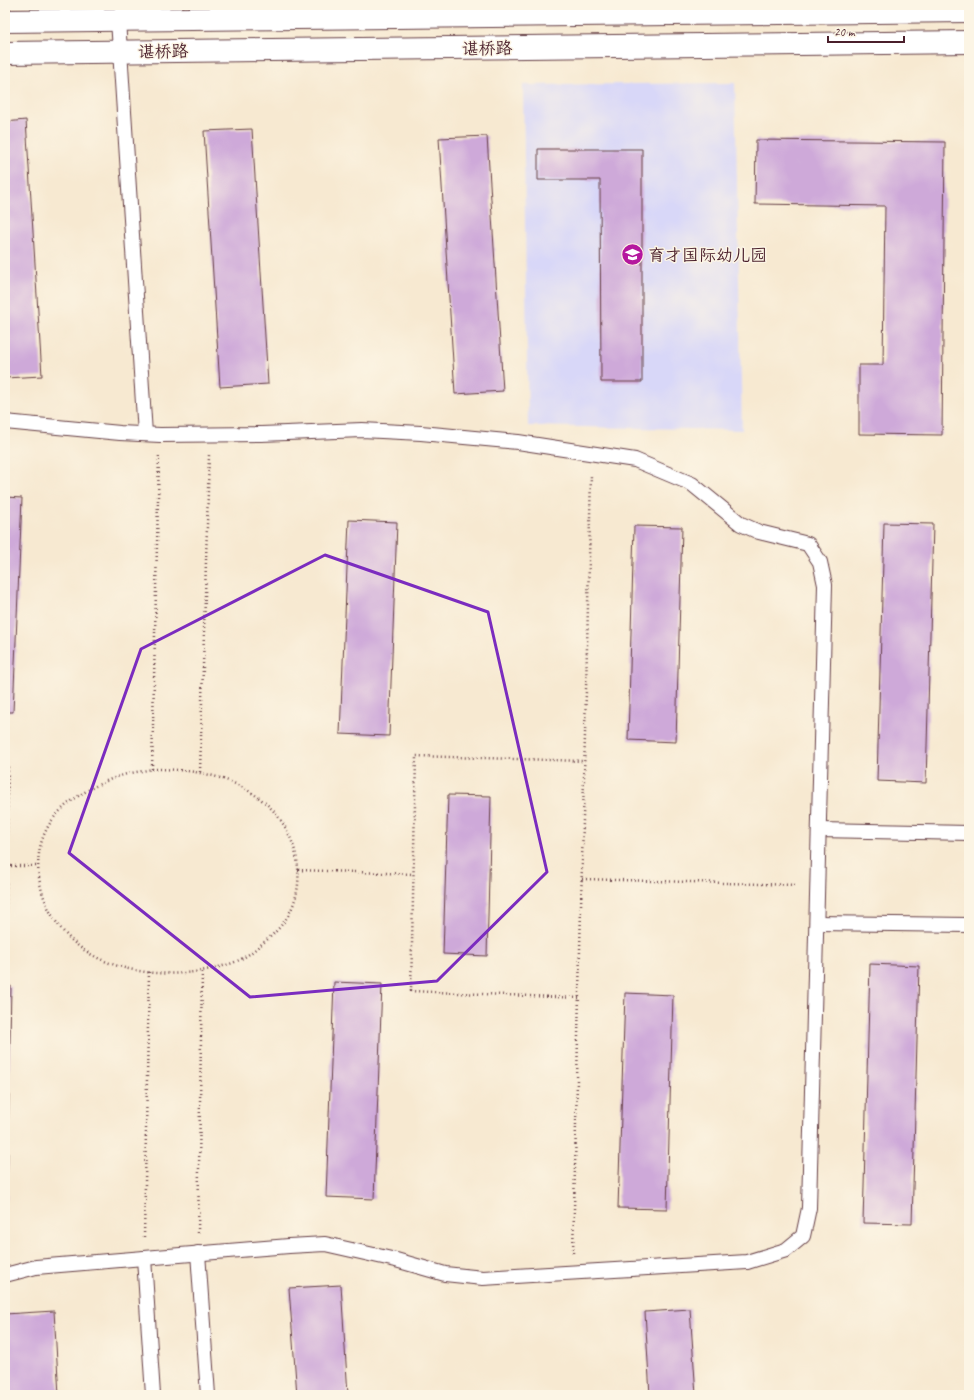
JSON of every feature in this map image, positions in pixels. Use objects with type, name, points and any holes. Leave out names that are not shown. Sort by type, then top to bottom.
[{"type":"street","name":"谌桥路","points":[[5,21],[969,11]]},
{"type":"street","name":"谌桥路","points":[[5,53],[969,42]]},
{"type":"lane","points":[[118,20],[145,434]]},
{"type":"lane","points":[[5,422],[120,433],[160,435],[210,435],[362,430],[421,433],[518,442],[634,460],[692,484],[741,524],[759,532],[808,544],[820,562],[825,585],[809,1208],[803,1236],[786,1250],[747,1262],[483,1278],[445,1274],[396,1260],[325,1244],[36,1267],[5,1275]]},
{"type":"lane","points":[[819,830],[969,833]]},
{"type":"lane","points":[[816,923],[969,925]]},
{"type":"lane","points":[[198,1254],[208,1395]]},
{"type":"lane","points":[[144,1258],[153,1395]]},
{"type":"path","points":[[152,769],[160,435]]},
{"type":"path","points":[[200,772],[210,435]]},
{"type":"path","points":[[573,1273],[591,453]]},
{"type":"path","points":[[579,998],[411,991],[416,756],[584,761]]},
{"type":"path","points":[[5,765],[8,766],[5,968]]},
{"type":"path","points":[[152,769],[178,769],[200,772],[229,782],[264,801],[277,815],[288,832],[295,850],[298,870],[297,892],[290,911],[279,928],[265,942],[249,955],[229,965],[202,972],[179,974],[149,972],[105,962],[84,950],[67,936],[53,918],[45,902],[40,887],[38,866],[39,855],[44,837],[51,822],[62,809],[78,796],[100,784],[126,774],[152,769]]},
{"type":"path","points":[[7,866],[38,866]]},
{"type":"path","points":[[298,870],[414,874]]},
{"type":"path","points":[[582,879],[817,886]]},
{"type":"path","points":[[144,1258],[149,972]]},
{"type":"path","points":[[198,1254],[202,972]]},
{"type":"highlighted area","points":[[325,555],[488,612],[547,872],[437,981],[250,997],[69,853],[141,649]]},
{"type":"shaded area","name":"育才国际幼儿园","points":[[735,83],[742,430],[528,426],[523,85]]},
{"type":"building","points":[[26,120],[42,376],[5,378],[5,122]]},
{"type":"building","points":[[252,129],[268,384],[220,387],[204,131]]},
{"type":"building","points":[[487,136],[503,391],[455,394],[439,138]]},
{"type":"building","points":[[756,140],[945,142],[942,435],[859,434],[859,365],[883,365],[885,206],[755,204]]},
{"type":"building","points":[[538,149],[642,149],[642,382],[601,382],[600,180],[538,180]]},
{"type":"building","points":[[5,497],[22,498],[13,712],[5,712]]},
{"type":"building","points":[[349,520],[397,522],[389,736],[340,734]]},
{"type":"building","points":[[884,523],[933,524],[926,783],[877,781]]},
{"type":"building","points":[[634,526],[682,527],[676,742],[628,740]]},
{"type":"building","points":[[448,795],[491,796],[487,956],[443,954]]},
{"type":"building","points":[[870,964],[919,966],[912,1224],[863,1223]]},
{"type":"building","points":[[334,982],[382,984],[374,1199],[326,1197]]},
{"type":"building","points":[[5,986],[11,986],[7,1200],[5,1200]]},
{"type":"building","points":[[625,993],[673,995],[667,1209],[618,1208]]},
{"type":"building","points":[[341,1285],[348,1395],[297,1395],[289,1288]]},
{"type":"building","points":[[690,1309],[696,1395],[650,1395],[645,1312]]},
{"type":"building","points":[[54,1311],[59,1395],[8,1395],[5,1348],[5,1314]]},
{"type":"place","name":"育才国际幼儿园","points":[[632,255]]}]
